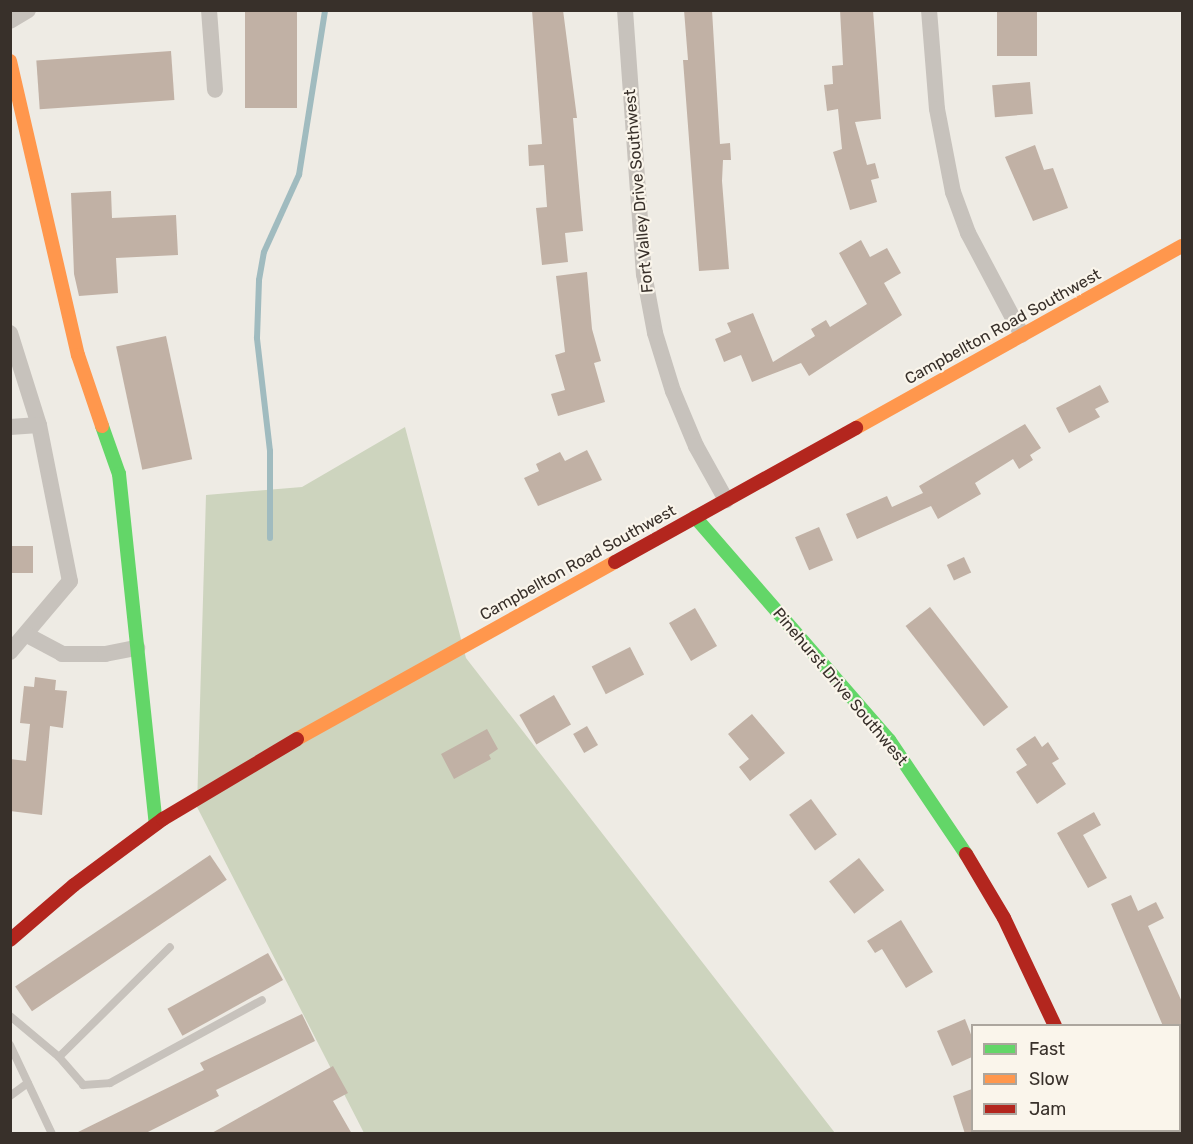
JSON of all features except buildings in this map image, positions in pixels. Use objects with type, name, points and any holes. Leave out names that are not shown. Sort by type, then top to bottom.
[{"type":"street","points":[[10,21],[28,10]]},
{"type":"street","name":"Fort Valley Drive Southwest","points":[[625,10],[644,274],[655,333],[691,435],[726,500]]},
{"type":"street","points":[[929,10],[937,109],[953,192],[968,233],[1022,335]]},
{"type":"street","points":[[204,12],[215,90]]},
{"type":"street","points":[[10,60],[78,355],[119,474],[156,824]]},
{"type":"street","name":"Campbellton Road Southwest","points":[[10,940],[75,885],[156,824],[252,764],[1182,246]]},
{"type":"street","points":[[10,333],[39,425],[70,581],[27,635],[10,652]]},
{"type":"street","points":[[10,427],[39,425]]},
{"type":"street","name":"Pinehurst Drive Southwest","points":[[695,517],[889,740],[948,823],[1004,918],[1054,1024]]},
{"type":"street","points":[[27,635],[62,654],[105,654],[137,648]]},
{"type":"lane","points":[[59,1057],[170,946]]},
{"type":"lane","points":[[10,1016],[59,1057],[84,1085],[110,1083],[262,1000]]},
{"type":"lane","points":[[10,1045],[52,1134]]},
{"type":"lane","points":[[10,1096],[28,1083]]},
{"type":"green space","points":[[405,427],[466,658],[835,1133],[364,1133],[197,807],[206,495],[302,487]]},
{"type":"waterway","points":[[270,538],[270,451],[257,338],[259,280],[264,252],[299,175],[325,10]]},
{"type":"traffic: fast","points":[[102,426],[119,474],[156,824]]},
{"type":"traffic: fast","points":[[695,517],[889,740],[966,854]]},
{"type":"traffic: slow","points":[[10,61],[78,355],[102,426]]},
{"type":"traffic: slow","points":[[856,428],[1182,246]]},
{"type":"traffic: slow","points":[[297,739],[615,562]]},
{"type":"traffic: jam","points":[[615,562],[856,428]]},
{"type":"traffic: jam","points":[[10,940],[74,885],[163,819],[297,739]]},
{"type":"traffic: jam","points":[[966,854],[1004,918],[1054,1024]]}]
